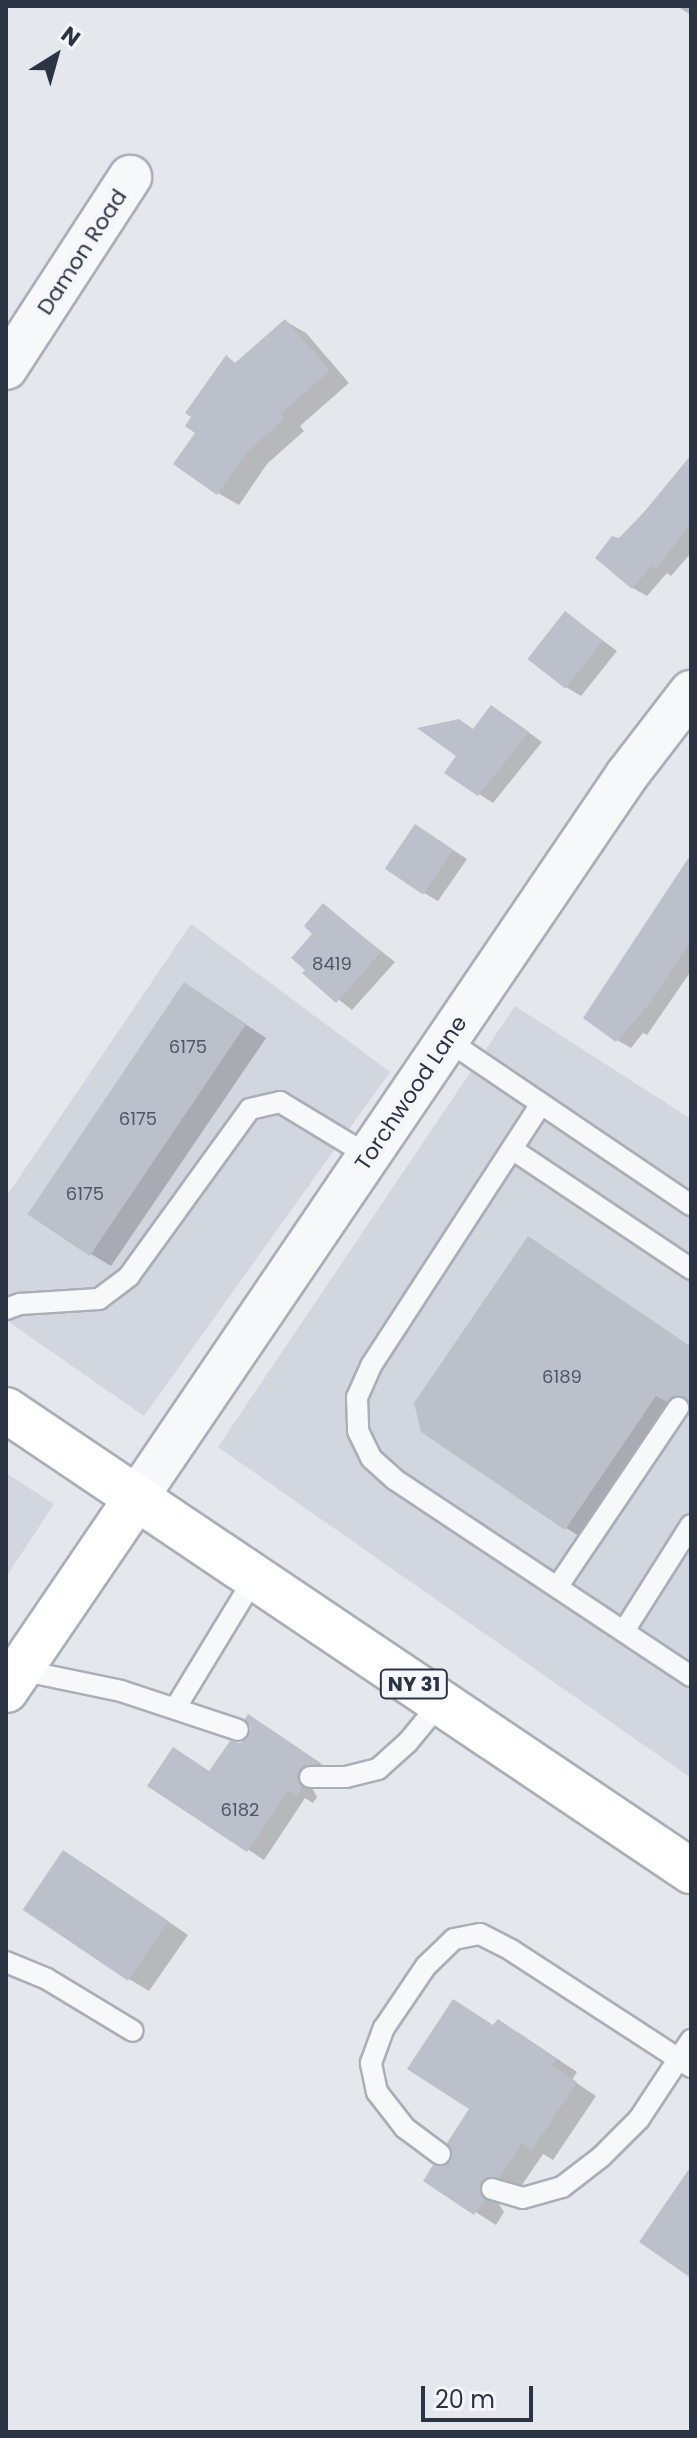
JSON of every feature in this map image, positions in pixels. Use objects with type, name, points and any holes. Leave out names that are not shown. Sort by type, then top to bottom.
[{"type":"main road","name":"NY 31","points":[[6,1410],[691,1871]]},
{"type":"main road","points":[[13,1680],[137,1497]]},
{"type":"street","name":"Damon Road","points":[[6,368],[130,177]]},
{"type":"street","name":"Torchwood Lane","points":[[137,1497],[627,775],[691,692]]},
{"type":"lane","points":[[447,1040],[691,1205]]},
{"type":"lane","points":[[6,1309],[20,1304],[99,1299],[129,1276],[250,1109],[280,1102],[369,1156]]},
{"type":"lane","points":[[541,1104],[371,1366],[357,1397],[358,1431],[371,1458],[394,1479],[691,1676]]},
{"type":"lane","points":[[512,1149],[691,1269]]},
{"type":"lane","points":[[558,1586],[678,1408]]},
{"type":"lane","points":[[624,1631],[691,1525]]},
{"type":"lane","points":[[176,1707],[255,1577]]},
{"type":"lane","points":[[13,1680],[176,1707],[238,1730]]},
{"type":"lane","points":[[310,1777],[346,1777],[378,1769],[408,1742],[441,1702]]},
{"type":"lane","points":[[440,2154],[405,2128],[377,2092],[371,2063],[384,2028],[426,1966],[454,1939],[480,1934],[511,1950],[685,2063]]},
{"type":"lane","points":[[6,1962],[47,1979],[133,2031]]},
{"type":"lane","points":[[492,2189],[523,2198],[562,2187],[601,2157],[639,2119],[685,2063],[691,2040]]},
{"type":"shaded area","points":[[191,924],[390,1072],[144,1416],[6,1320],[6,1197]]},
{"type":"shaded area","points":[[515,1006],[691,1119],[691,1778],[218,1447]]},
{"type":"shaded area","points":[[6,1473],[54,1504],[6,1577]]},
{"type":"building","points":[[285,319],[330,371],[280,414],[285,418],[246,453],[217,495],[173,464],[195,433],[185,426],[191,417],[185,413],[226,355],[235,363]]},
{"type":"building","points":[[691,455],[691,523],[656,569],[651,566],[632,589],[595,558],[612,536],[619,538],[645,511]]},
{"type":"building","points":[[565,611],[603,641],[565,689],[527,659]]},
{"type":"building","points":[[491,705],[529,732],[478,796],[444,773],[456,756],[417,728],[459,719],[473,729]]},
{"type":"building","points":[[415,824],[453,850],[423,894],[385,869]]},
{"type":"building","points":[[691,854],[691,940],[650,1003],[616,1042],[583,1018]]},
{"type":"building","points":[[323,903],[381,952],[336,1003],[302,973],[305,970],[291,958],[312,934],[304,926]]},
{"type":"building","points":[[184,982],[246,1024],[90,1256],[27,1214]]},
{"type":"building","points":[[528,1236],[691,1347],[691,1415],[690,1403],[685,1397],[673,1396],[667,1402],[656,1396],[565,1530],[421,1432],[414,1403]]},
{"type":"building","points":[[248,1714],[319,1762],[299,1770],[297,1778],[302,1787],[297,1796],[288,1790],[247,1852],[147,1786],[173,1747],[209,1771],[230,1741],[240,1743],[247,1739],[251,1728],[245,1719]]},
{"type":"building","points":[[63,1850],[168,1921],[128,1981],[23,1910]]},
{"type":"building","points":[[453,1999],[493,2025],[498,2019],[557,2059],[552,2066],[577,2082],[532,2150],[522,2143],[499,2178],[483,2180],[479,2191],[485,2199],[474,2215],[423,2181],[433,2165],[444,2166],[451,2161],[452,2150],[447,2143],[469,2109],[407,2069]]},
{"type":"building","points":[[691,2166],[691,2278],[639,2242]]}]
